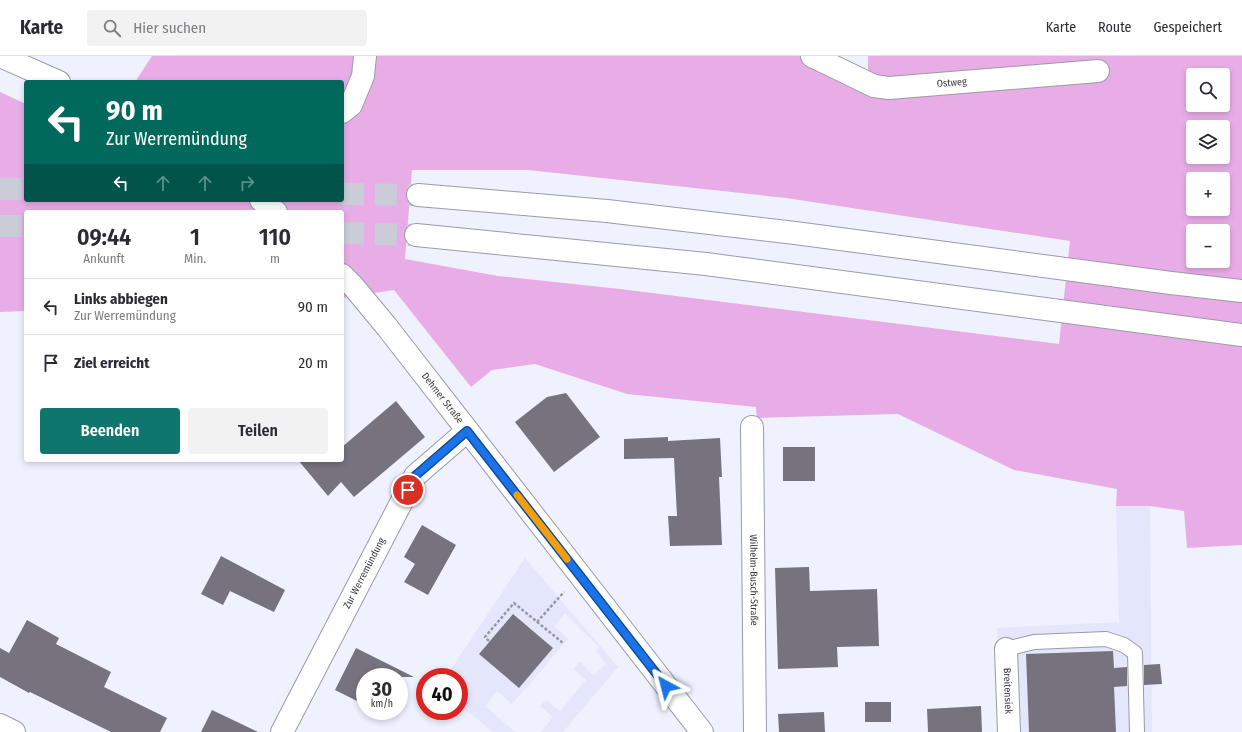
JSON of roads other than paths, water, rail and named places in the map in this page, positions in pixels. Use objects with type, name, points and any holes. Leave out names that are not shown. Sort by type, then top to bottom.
[{"type":"main road","points":[[0,56],[54,80]]},
{"type":"main road","points":[[344,110],[351,105],[363,76],[365,56]]},
{"type":"main road","name":"Ostweg","points":[[812,56],[874,86],[889,88],[1098,71]]},
{"type":"main road","points":[[418,195],[614,212],[795,233],[1163,282],[1242,291]]},
{"type":"main road","points":[[264,202],[274,210]]},
{"type":"main road","points":[[416,235],[706,264],[1242,335]]},
{"type":"main road","name":"Dehmer Straße","points":[[344,277],[387,327],[702,732]]},
{"type":"main road","name":"Wilhelm-Busch-Straße","points":[[752,427],[755,732]]},
{"type":"main road","name":"Zur Werremündung","points":[[282,732],[415,476],[467,431]]},
{"type":"main road","name":"Breitensiek","points":[[1006,649],[1010,732]]},
{"type":"main road","points":[[0,725],[14,732]]},
{"type":"lane","points":[[1006,649],[1034,642],[1106,639],[1124,645],[1135,654],[1137,732]]},
{"type":"tunnel","points":[[0,189],[24,189]]},
{"type":"tunnel","points":[[344,194],[418,195]]},
{"type":"tunnel","points":[[0,226],[24,226]]},
{"type":"tunnel","points":[[344,233],[416,235]]}]
